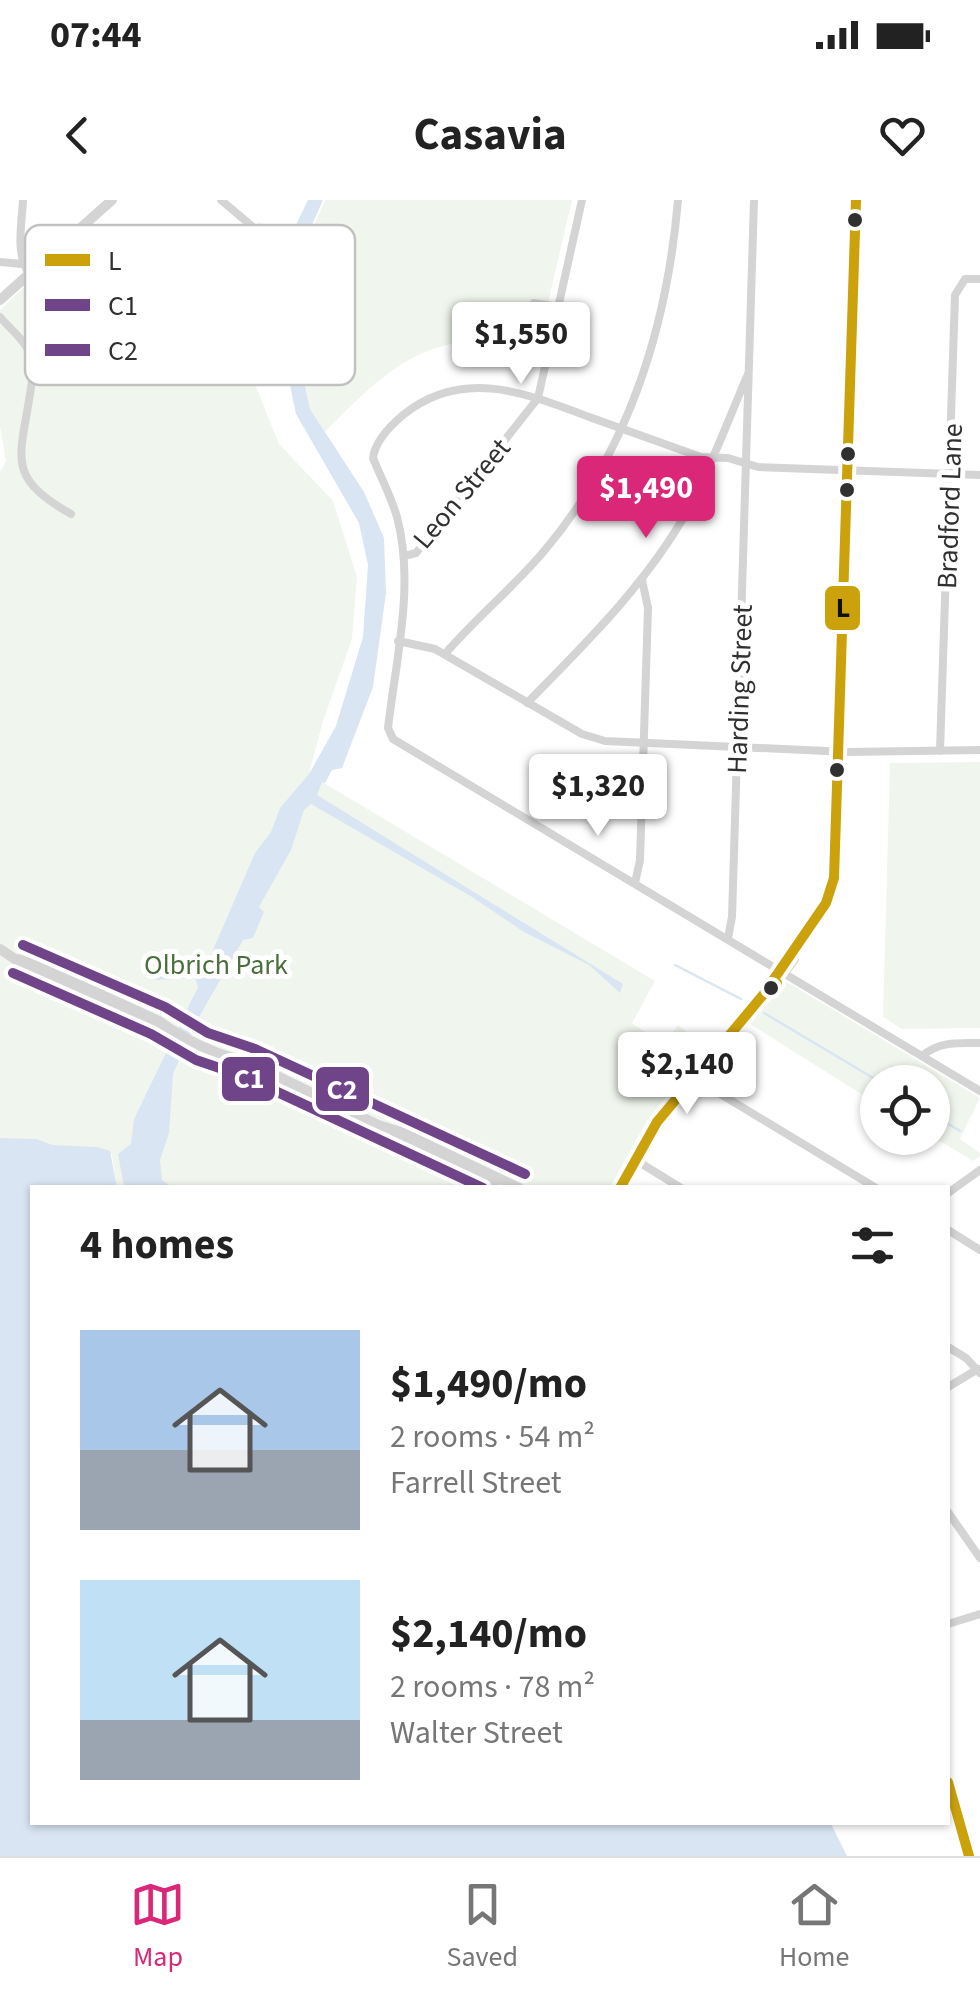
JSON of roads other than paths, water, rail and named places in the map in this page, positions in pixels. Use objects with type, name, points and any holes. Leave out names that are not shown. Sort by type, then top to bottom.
[{"type":"street","points":[[23,200],[25,246]]},
{"type":"street","points":[[81,225],[112,200]]},
{"type":"street","points":[[221,200],[252,225]]},
{"type":"street","name":"Leon Street","points":[[404,556],[416,554],[538,398],[582,200]]},
{"type":"street","points":[[445,654],[558,534],[586,496],[624,429],[660,316],[678,200]]},
{"type":"street","name":"Harding Street","points":[[728,938],[732,917],[754,200]]},
{"type":"street","points":[[621,1185],[657,1122],[769,993],[826,903],[834,878],[856,200]]},
{"type":"street","points":[[0,262],[25,269]]},
{"type":"street","points":[[0,300],[25,270]]},
{"type":"street","name":"Bradford Lane","points":[[940,751],[955,295],[965,279],[980,278]]},
{"type":"street","points":[[534,302],[557,307]]},
{"type":"street","points":[[0,318],[25,346]]},
{"type":"street","points":[[527,703],[642,580],[690,505],[750,370]]},
{"type":"street","points":[[29,385],[21,454],[24,473],[34,490],[71,514]]},
{"type":"street","points":[[980,475],[758,467],[701,457],[538,398],[483,386],[434,396],[399,418],[380,439],[374,455],[396,515],[404,556],[389,733],[409,749],[980,1090]]},
{"type":"street","points":[[635,883],[640,860],[648,608],[642,580]]},
{"type":"street","points":[[398,641],[445,654],[527,703],[605,742],[839,752],[980,750]]},
{"type":"street","points":[[0,950],[513,1185]]},
{"type":"street","points":[[922,1056],[938,1046],[980,1043]]},
{"type":"street","points":[[694,1078],[871,1185]]},
{"type":"street","points":[[394,1132],[400,1140],[490,1185]]},
{"type":"street","points":[[634,1159],[676,1185]]},
{"type":"street","points":[[950,1192],[980,1170]]},
{"type":"street","points":[[950,1231],[980,1250]]},
{"type":"street","points":[[950,1349],[979,1370],[950,1386]]},
{"type":"street","points":[[950,1515],[980,1558]]},
{"type":"street","points":[[950,1623],[980,1614]]},
{"type":"street","points":[[950,1789],[969,1856]]},
{"type":"water","points":[[308,200],[323,200],[312,225],[296,225]]},
{"type":"water","points":[[290,385],[305,385],[310,409],[364,492],[384,538],[386,593],[373,687],[342,768],[332,770],[317,795],[623,984],[620,993],[589,965],[524,932],[472,897],[311,804],[304,810],[291,850],[259,907],[264,912],[253,938],[243,940],[195,1024],[173,1074],[169,1133],[160,1160],[162,1180],[169,1185],[124,1185],[118,1154],[131,1144],[134,1119],[198,987],[195,978],[156,980],[147,966],[151,961],[169,958],[197,969],[206,966],[255,853],[271,832],[280,808],[309,774],[336,726],[363,637],[368,565],[359,523],[296,414]]},
{"type":"water","points":[[0,1138],[37,1139],[52,1145],[110,1151],[117,1185],[30,1185],[30,1825],[832,1825],[847,1856],[0,1856]]},
{"type":"waterway","points":[[675,965],[741,999]]},
{"type":"waterway","points":[[764,1013],[860,1070]]},
{"type":"waterway","points":[[950,1125],[960,1131]]},
{"type":"park label","name":"Olbrich Park","points":[[216,964]]}]
